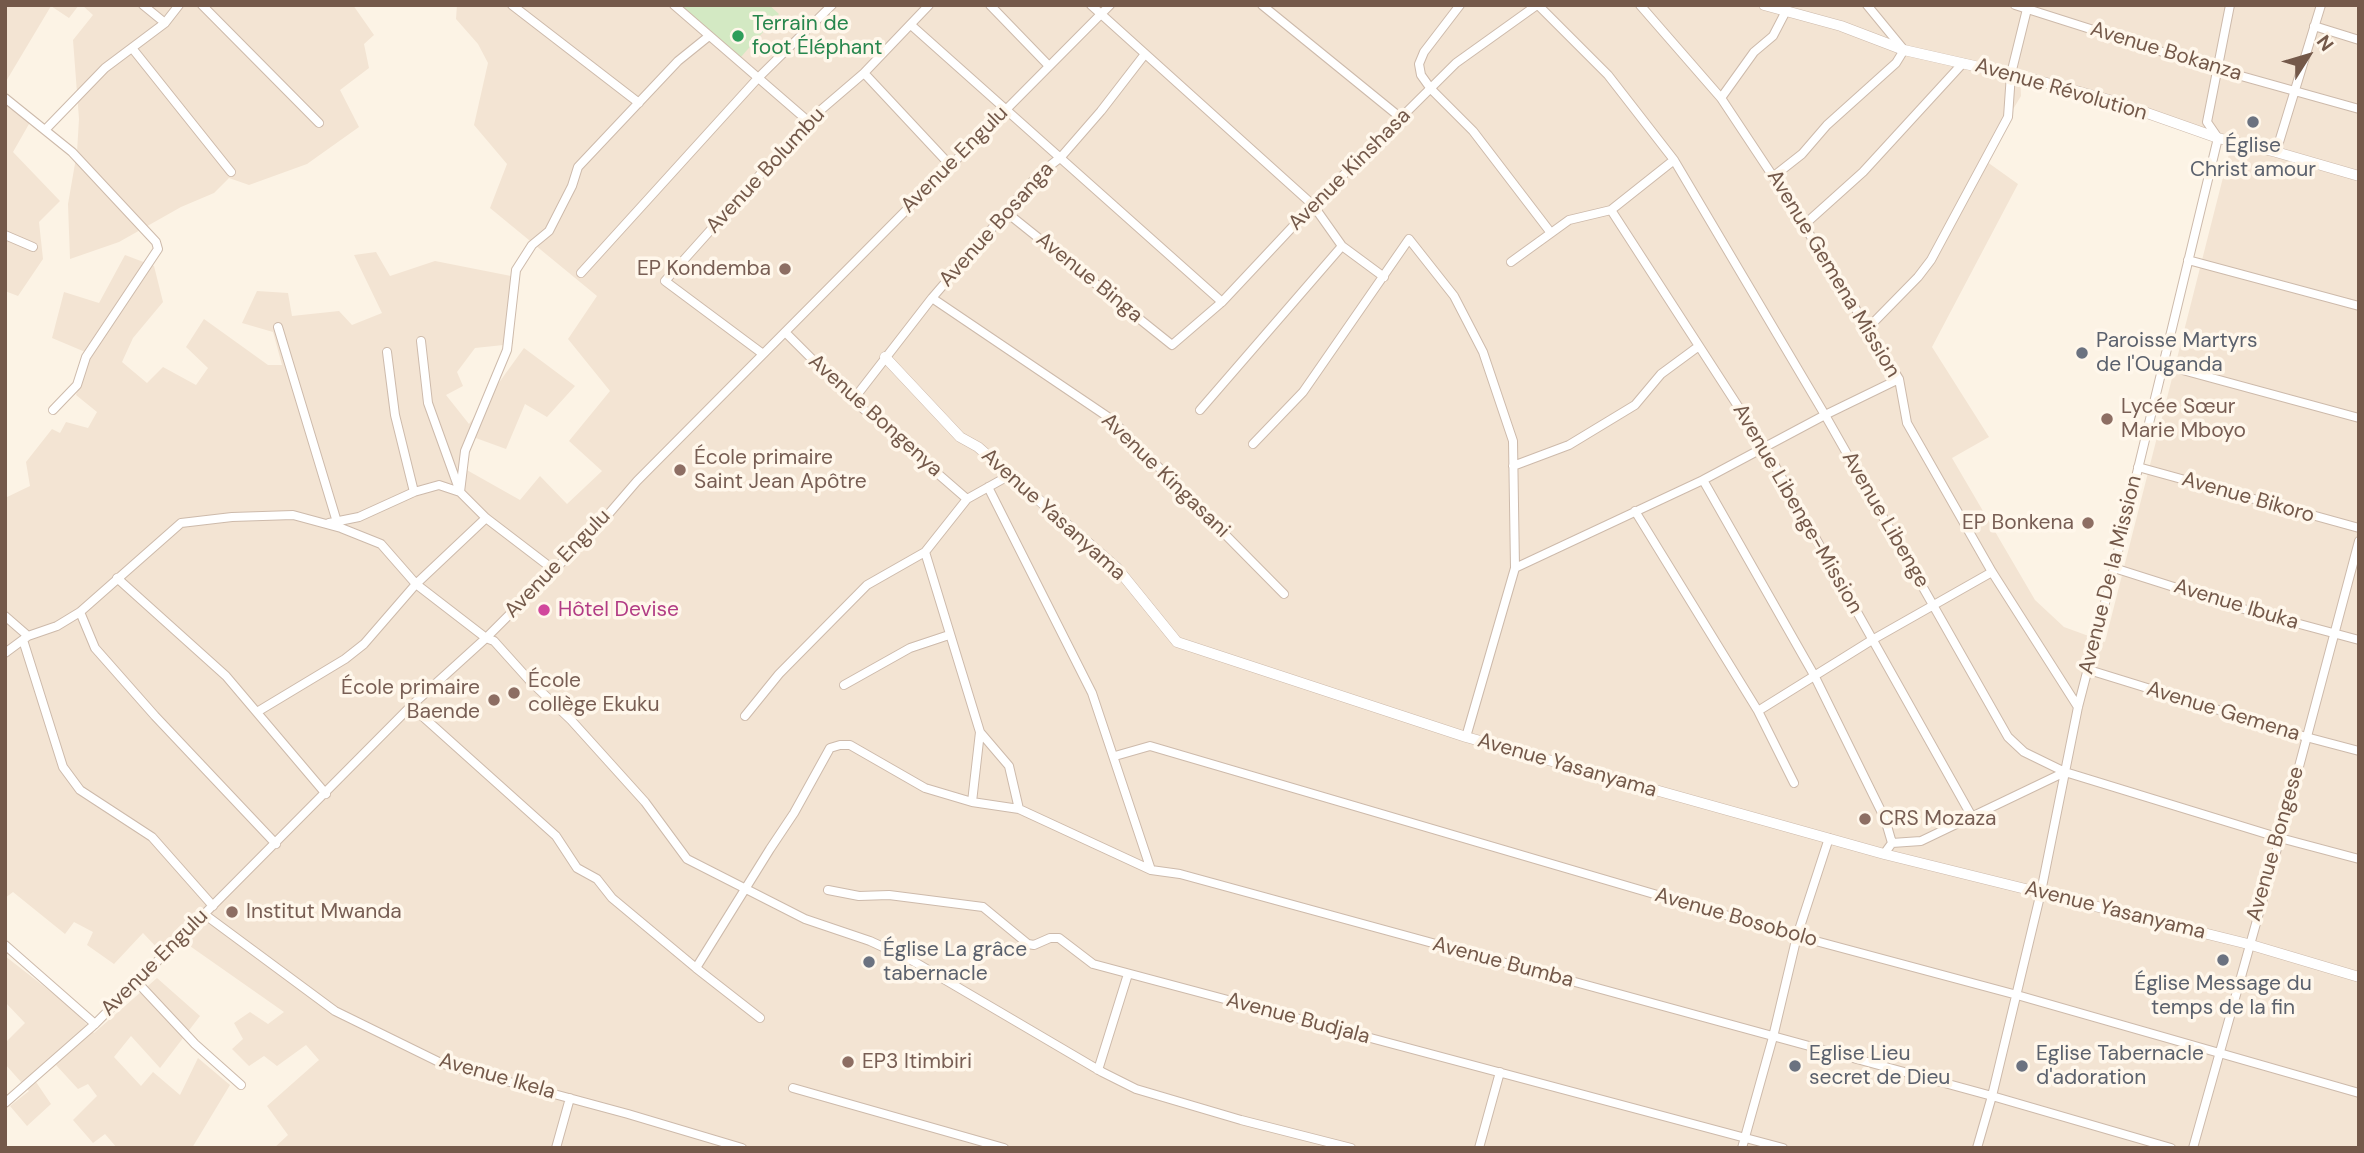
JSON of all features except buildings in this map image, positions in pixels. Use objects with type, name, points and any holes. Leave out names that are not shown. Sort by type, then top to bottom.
[{"type":"street","points":[[143,5],[165,23]]},
{"type":"street","points":[[45,130],[106,68],[165,23],[179,5]]},
{"type":"street","points":[[202,5],[318,123]]},
{"type":"street","points":[[512,5],[639,103]]},
{"type":"street","points":[[674,5],[808,121]]},
{"type":"street","points":[[581,273],[758,78],[832,5]]},
{"type":"street","name":"Avenue Bolumbu","points":[[763,354],[665,281],[808,121],[864,73],[929,5]]},
{"type":"street","points":[[990,5],[1049,66]]},
{"type":"street","points":[[1091,5],[1313,205],[1342,246],[1384,277]]},
{"type":"street","name":"Avenue Engulu","points":[[5,1102],[95,1024],[411,706],[486,638],[600,524],[637,481],[1110,5]]},
{"type":"street","points":[[1262,5],[1401,118]]},
{"type":"street","points":[[1460,5],[1424,52],[1419,64],[1421,75],[1431,89],[1473,131],[1551,233]]},
{"type":"street","name":"Avenue Kinshasa","points":[[1172,345],[1222,302],[1313,205],[1456,63],[1538,5]]},
{"type":"street","name":"Avenue Libenge","points":[[1538,5],[1608,75],[1674,160],[1825,415],[2008,737],[2024,752],[2065,772],[2280,838],[2359,859]]},
{"type":"street","name":"Avenue Gemena Mission","points":[[1640,5],[1721,98],[1774,176],[1899,379],[1907,423],[1992,572],[2078,707]]},
{"type":"street","name":"Avenue Révolution","points":[[1764,5],[1863,33],[1904,50],[2011,74],[2112,101],[2218,138],[2359,176]]},
{"type":"street","points":[[1774,176],[1896,64],[1904,50],[1867,5]]},
{"type":"street","name":"Avenue Bokanza","points":[[2015,5],[2216,69],[2359,109]]},
{"type":"street","name":"Avenue De la Mission","points":[[1977,1148],[2041,892],[2078,707],[2218,138],[2207,122],[2230,5]]},
{"type":"street","points":[[2276,152],[2321,5]]},
{"type":"street","points":[[1868,328],[1931,260],[2008,117],[2011,74],[2028,7]]},
{"type":"street","points":[[1721,98],[1754,52],[1773,36],[1786,11]]},
{"type":"street","points":[[911,25],[1222,302]]},
{"type":"street","points":[[2314,26],[2359,40]]},
{"type":"street","points":[[460,492],[465,451],[507,350],[516,270],[532,245],[549,231],[572,186],[578,167],[678,61],[709,36]]},
{"type":"street","points":[[132,48],[231,172]]},
{"type":"street","name":"Avenue Bosanga","points":[[853,400],[932,298],[1038,175],[1060,157],[1101,111],[1145,54]]},
{"type":"street","points":[[1804,225],[1863,172],[1963,63]]},
{"type":"street","points":[[864,73],[950,165]]},
{"type":"street","points":[[5,98],[72,152],[156,242],[158,248],[86,357],[77,385],[54,410]]},
{"type":"street","points":[[1511,262],[1569,220],[1611,210],[1674,160]]},
{"type":"street","name":"Avenue Libenge-Mission","points":[[1611,210],[1765,448],[1972,815]]},
{"type":"street","name":"Avenue Binga","points":[[1006,212],[1172,345]]},
{"type":"street","points":[[5,234],[33,247]]},
{"type":"street","points":[[1253,444],[1303,392],[1409,239],[1454,296],[1483,352],[1513,441],[1515,568],[1466,737]]},
{"type":"street","points":[[1199,410],[1342,246]]},
{"type":"street","points":[[2188,260],[2359,306]]},
{"type":"street","name":"Avenue Kingasani","points":[[932,298],[1111,419],[1284,594]]},
{"type":"street","points":[[278,327],[337,522]]},
{"type":"street","name":"Avenue Bongenya","points":[[785,332],[853,400],[967,499]]},
{"type":"street","points":[[421,341],[428,403],[460,492],[486,519],[554,569]]},
{"type":"street","points":[[1513,466],[1569,445],[1635,405],[1661,374],[1699,345]]},
{"type":"street","points":[[387,352],[395,415],[414,492]]},
{"type":"street","name":"Avenue Yasanyama","points":[[885,357],[960,437],[978,447],[1117,568],[1177,642],[1466,737],[1884,854],[2248,944],[2359,977]]},
{"type":"street","points":[[2164,365],[2359,418]]},
{"type":"street","points":[[1515,568],[1703,480],[1899,379]]},
{"type":"street","name":"Avenue Bikoro","points":[[2138,467],[2359,528]]},
{"type":"street","points":[[745,716],[779,674],[867,585],[925,552],[967,499],[1010,475]]},
{"type":"street","points":[[1703,480],[1814,675],[1885,819],[1892,843]]},
{"type":"street","points":[[326,524],[359,517],[414,492],[439,485],[460,492]]},
{"type":"street","points":[[988,487],[1093,694],[1151,870]]},
{"type":"street","points":[[1635,511],[1758,710],[1794,783]]},
{"type":"street","points":[[5,653],[25,638],[57,626],[80,612],[181,523],[232,517],[293,515],[381,544],[416,584],[486,638],[494,641],[530,681],[571,720],[645,802],[687,859],[805,919],[870,941],[913,961],[1098,1070],[1136,1089],[1241,1120],[1351,1148]]},
{"type":"street","points":[[257,712],[354,651],[416,584],[486,519]]},
{"type":"street","name":"Avenue Bongese","points":[[2193,1148],[2248,944],[2280,838],[2359,541]]},
{"type":"street","points":[[925,552],[980,732],[1009,766],[1019,809]]},
{"type":"street","name":"Avenue Ibuka","points":[[2114,568],[2240,608],[2359,640]]},
{"type":"street","points":[[1758,710],[1872,640],[1992,572]]},
{"type":"street","points":[[117,578],[226,676],[326,794]]},
{"type":"street","points":[[80,612],[95,648],[276,844]]},
{"type":"street","points":[[5,616],[25,638],[63,767],[80,790],[152,836],[212,906]]},
{"type":"street","points":[[844,685],[910,649],[949,635]]},
{"type":"street","name":"Avenue Gemena","points":[[2089,670],[2359,751]]},
{"type":"street","points":[[411,706],[556,836],[577,868],[597,879],[612,898],[760,1018]]},
{"type":"street","points":[[972,802],[980,732]]},
{"type":"street","name":"Avenue Bumba","points":[[745,889],[794,813],[830,748],[850,745],[925,788],[972,802],[1019,809],[1151,870],[1181,874],[1992,1096],[2171,1148]]},
{"type":"street","name":"Avenue Bosobolo","points":[[1115,756],[1150,746],[1797,936],[2017,995],[2359,1093]]},
{"type":"street","points":[[1892,843],[1921,841],[2065,772]]},
{"type":"street","points":[[1742,1148],[1773,1037],[1797,936],[1829,838]]},
{"type":"street","points":[[1884,854],[1892,843]]},
{"type":"street","points":[[696,968],[745,889]]},
{"type":"street","name":"Avenue Budjala","points":[[828,890],[859,896],[889,895],[983,908],[1028,944],[1034,946],[1050,938],[1059,938],[1093,964],[1783,1148]]},
{"type":"street","name":"Avenue Ikela","points":[[204,914],[335,1011],[443,1064],[736,1147]]},
{"type":"street","points":[[5,946],[95,1024]]},
{"type":"street","points":[[1098,1070],[1128,974]]},
{"type":"street","points":[[136,981],[195,1044],[241,1085]]},
{"type":"street","points":[[1479,1148],[1500,1072]]},
{"type":"street","points":[[793,1088],[1003,1148]]},
{"type":"street","points":[[556,1148],[570,1098]]},
{"type":"shaded area","points":[[5,5],[79,5],[69,18],[51,6],[5,83]]},
{"type":"shaded area","points":[[82,5],[353,5],[374,35],[364,44],[369,68],[340,90],[359,127],[307,164],[249,185],[229,178],[214,193],[181,207],[119,242],[70,259],[68,204],[77,152],[79,119],[73,40],[93,15]]},
{"type":"shaded area","points":[[457,5],[2359,5],[2359,1148],[274,1148],[288,1135],[267,1106],[319,1060],[306,1045],[277,1066],[264,1056],[249,1066],[232,1049],[243,1039],[234,1023],[250,1012],[268,1024],[284,1012],[177,937],[161,952],[143,933],[114,964],[87,945],[93,932],[74,922],[65,934],[13,892],[5,898],[5,498],[30,486],[26,462],[52,429],[60,433],[66,422],[88,428],[97,412],[76,395],[90,354],[52,338],[64,292],[99,303],[125,255],[154,266],[163,302],[133,338],[122,362],[147,383],[163,367],[196,385],[208,368],[186,347],[204,319],[268,365],[282,365],[273,332],[242,323],[257,291],[288,293],[292,316],[339,311],[352,325],[382,313],[354,255],[376,252],[390,276],[435,261],[516,277],[513,344],[475,348],[457,372],[463,386],[446,395],[469,424],[524,348],[575,386],[547,417],[525,404],[506,449],[473,437],[465,469],[520,500],[540,476],[567,504],[602,471],[569,441],[610,391],[568,339],[597,296],[490,208],[507,164],[474,125],[488,63],[478,44],[456,19]],"holes":[[[2020,69],[2233,138],[2105,642],[2064,627],[2035,600],[1952,458],[1989,437],[1932,347],[2018,184],[1983,159],[2021,96]]]},
{"type":"shaded area","points":[[5,96],[33,117],[13,152],[60,201],[39,222],[43,259],[18,296],[5,291]]},
{"type":"shaded area","points":[[5,956],[73,1009],[94,1033],[157,978],[200,1016],[160,1068],[131,1036],[114,1057],[141,1086],[153,1072],[180,1095],[198,1058],[230,1085],[192,1148],[117,1148],[105,1134],[93,1143],[73,1120],[97,1096],[88,1084],[78,1089],[56,1065],[36,1082],[51,1104],[27,1126],[10,1106],[29,1091],[5,1064],[5,1043],[25,1023],[5,1002]]},
{"type":"green space","name":"Terrain de foot Éléphant","points":[[681,5],[769,5],[779,14],[740,58]]},
{"type":"place","name":"Terrain de foot Éléphant","points":[[738,36]]},
{"type":"place","name":"Église Christ amour","points":[[2253,122]]},
{"type":"place","name":"EP Kondemba","points":[[785,269]]},
{"type":"place","name":"Paroisse Martyrs de l'Ouganda","points":[[2082,353]]},
{"type":"place","name":"Lycée Sœur Marie Mboyo","points":[[2107,419]]},
{"type":"place","name":"École primaire Saint Jean Apôtre","points":[[680,470]]},
{"type":"place","name":"EP Bonkena","points":[[2088,523]]},
{"type":"place","name":"Hôtel Devise","points":[[544,610]]},
{"type":"place","name":"École collège Ekuku","points":[[514,693]]},
{"type":"place","name":"École primaire Baende","points":[[494,700]]},
{"type":"place","name":"CRS Mozaza","points":[[1865,819]]},
{"type":"place","name":"Institut Mwanda","points":[[232,912]]},
{"type":"place","name":"Église Message du temps de la fin","points":[[2223,960]]},
{"type":"place","name":"Église La grâce tabernacle","points":[[869,962]]},
{"type":"place","name":"EP3 Itimbiri","points":[[848,1062]]},
{"type":"place","name":"Eglise Lieu secret de Dieu","points":[[1795,1066]]},
{"type":"place","name":"Eglise Tabernacle d'adoration","points":[[2022,1066]]}]
